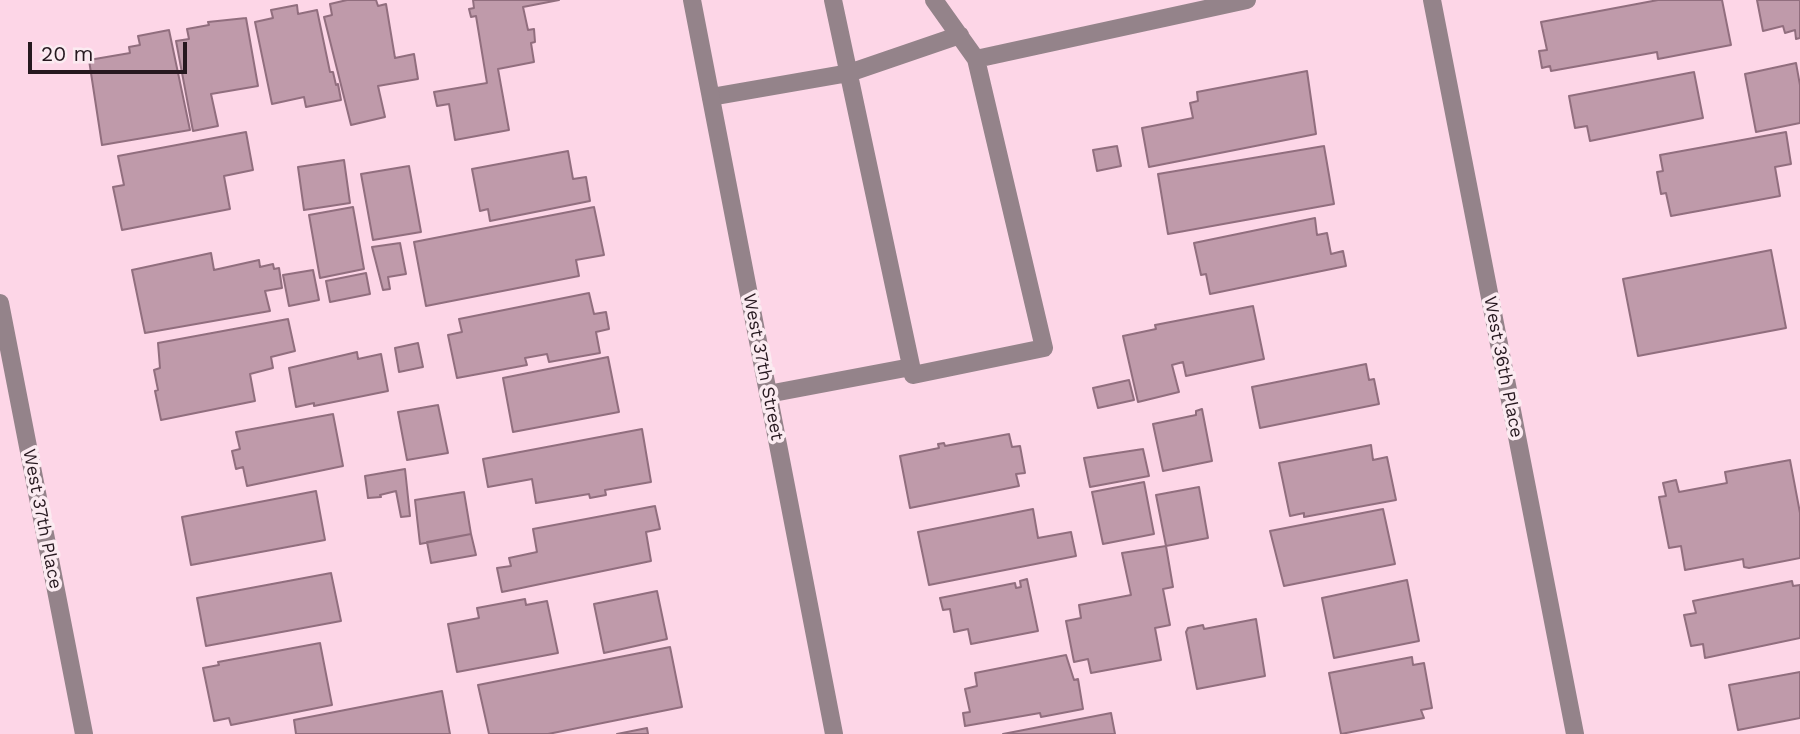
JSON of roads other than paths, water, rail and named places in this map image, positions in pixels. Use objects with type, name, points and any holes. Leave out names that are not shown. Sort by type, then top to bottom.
[{"type":"street","name":"West 37th Street","points":[[692,0],[834,734]]},
{"type":"street","points":[[833,0],[913,375],[1044,348],[976,59],[934,0]]},
{"type":"street","points":[[976,59],[1247,0]]},
{"type":"street","name":"West 36th Place","points":[[1432,0],[1575,734]]},
{"type":"street","points":[[711,97],[849,73],[960,35]]},
{"type":"street","name":"West 37th Place","points":[[0,303],[84,734]]},
{"type":"street","points":[[768,394],[911,366]]}]
